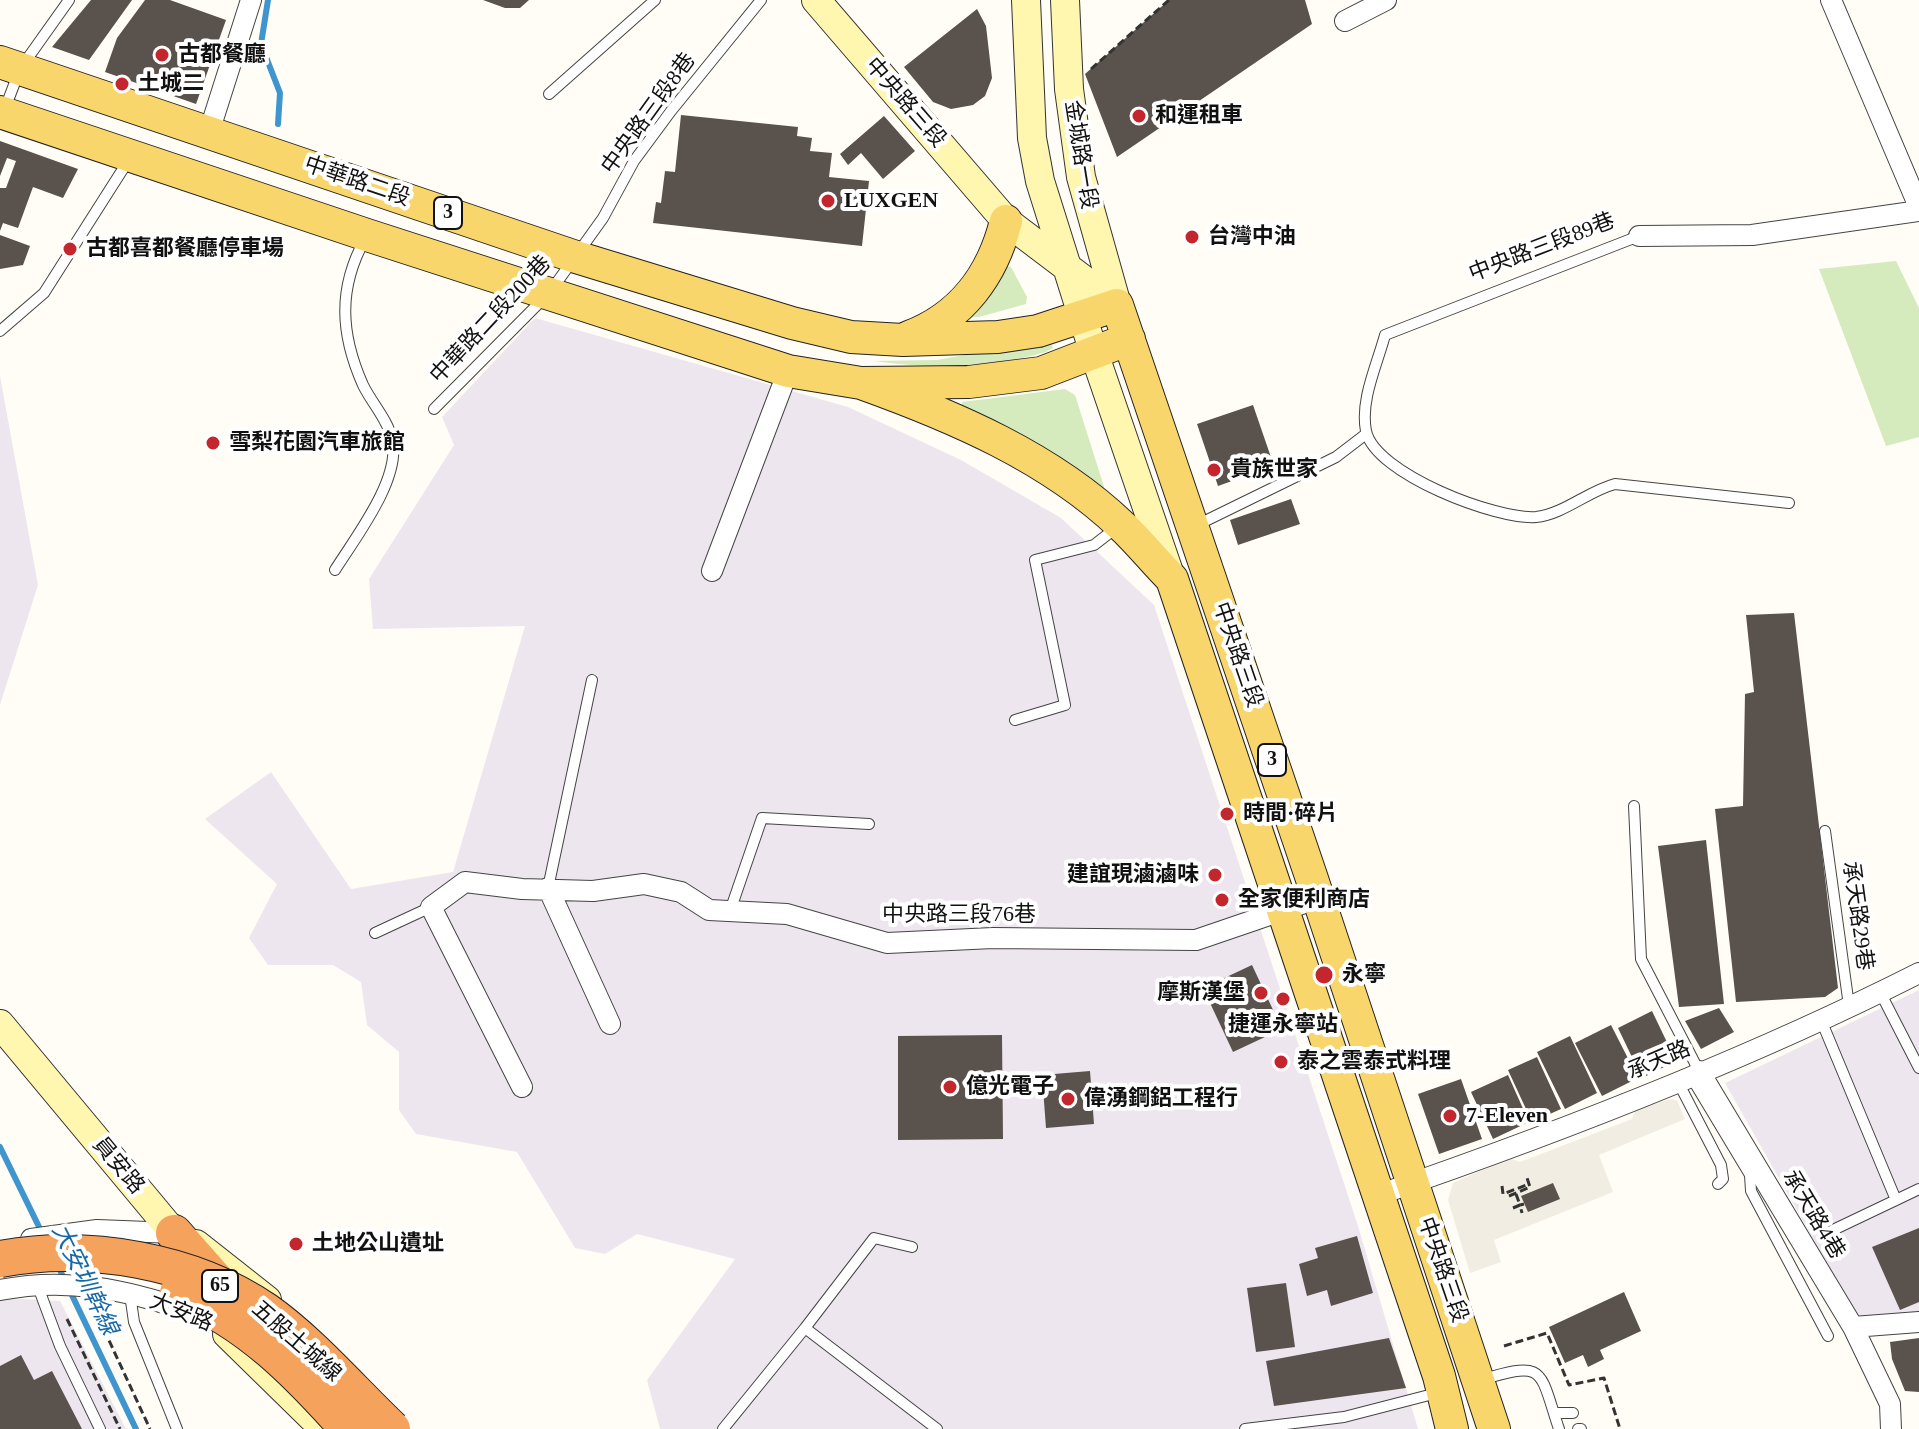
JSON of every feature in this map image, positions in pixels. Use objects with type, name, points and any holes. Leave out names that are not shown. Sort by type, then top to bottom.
[{"type":"highway","points":[[174,1233],[344,1425]]},
{"type":"highway","name":"五股土城線","points":[[0,1259],[49,1253],[112,1257],[145,1262],[205,1279],[268,1312],[392,1429]]},
{"type":"highway","name":"五股土城線","points":[[0,1273],[51,1267],[108,1273],[192,1298],[235,1322],[275,1352],[344,1425]]},
{"type":"main road","name":"中華路二段","points":[[10,66],[576,257],[792,323],[851,337],[903,340]]},
{"type":"main road","name":"3","points":[[2,112],[367,235],[788,371],[861,383],[920,384],[1006,379],[1056,369],[1129,339]]},
{"type":"main road","points":[[903,340],[935,328],[982,282],[999,251],[1006,221]]},
{"type":"main road","name":"3","points":[[903,340],[998,337],[1038,331],[1117,305]]},
{"type":"main road","name":"中央路三段","points":[[1117,305],[1319,898],[1494,1429]]},
{"type":"main road","name":"3","points":[[861,383],[941,411],[1006,445],[1071,485],[1121,525],[1172,579]]},
{"type":"main road","name":"中央路三段","points":[[1172,579],[1443,1391],[1452,1429]]},
{"type":"main road","points":[[1443,1391],[1479,1381]]},
{"type":"street","points":[[209,132],[251,0]]},
{"type":"street","name":"中央路三段","points":[[816,0],[1006,221],[1117,305]]},
{"type":"street","name":"金城路一段","points":[[1026,0],[1032,138],[1050,219],[1067,269]]},
{"type":"street","name":"金城路一段","points":[[1065,0],[1069,89],[1081,177],[1117,305]]},
{"type":"street","points":[[1345,21],[1386,0]]},
{"type":"street","points":[[1831,0],[1919,209]]},
{"type":"street","name":"中央路三段89巷","points":[[1639,236],[1752,235],[1919,209]]},
{"type":"street","name":"中央路三段","points":[[1067,269],[1172,579]]},
{"type":"street","points":[[712,571],[788,371]]},
{"type":"street","name":"中央路三段76巷","points":[[431,907],[465,882],[522,889],[593,891],[644,884],[681,892],[709,910],[787,914],[887,943],[993,938],[1196,940],[1319,898]]},
{"type":"street","points":[[548,888],[610,1024]]},
{"type":"street","points":[[431,907],[522,1087]]},
{"type":"street","name":"承天路","points":[[1378,1195],[1536,1139],[1821,1019],[1919,973]]},
{"type":"street","name":"員安路","points":[[0,1024],[174,1233],[197,1298],[214,1321]]},
{"type":"street","name":"承天路4巷","points":[[1688,1075],[1760,1174],[1853,1327],[1890,1404],[1891,1429]]},
{"type":"street","points":[[0,1244],[97,1230],[174,1233],[208,1251],[239,1275],[410,1429]]},
{"type":"street","name":"大安路","points":[[0,1290],[43,1283],[88,1285],[130,1294],[214,1321],[344,1425]]},
{"type":"street","points":[[1853,1327],[1919,1322]]},
{"type":"lane","points":[[2,112],[10,66],[69,0]]},
{"type":"lane","points":[[549,94],[655,0]]},
{"type":"lane","name":"中央路三段8巷","points":[[576,257],[603,218],[634,161],[761,0]]},
{"type":"lane","points":[[0,331],[44,293],[132,155]]},
{"type":"lane","points":[[335,570],[386,489],[393,440],[362,383],[343,319],[349,267],[367,235]]},
{"type":"lane","name":"中央路三段89巷","points":[[1366,434],[1365,405],[1385,335],[1639,236]]},
{"type":"lane","name":"中華路二段200巷","points":[[434,409],[550,292],[576,257]]},
{"type":"lane","points":[[1193,526],[1336,457],[1366,434],[1395,468],[1427,486],[1503,513],[1534,517],[1554,513],[1598,488],[1615,484],[1789,503]]},
{"type":"lane","points":[[1015,720],[1065,705],[1035,560],[1094,545],[1121,525]]},
{"type":"lane","points":[[548,888],[592,680]]},
{"type":"lane","points":[[1634,806],[1641,959],[1721,1165],[1723,1179],[1718,1184]]},
{"type":"lane","points":[[730,911],[762,818],[869,824]]},
{"type":"lane","name":"承天路29巷","points":[[1825,831],[1849,1006]]},
{"type":"lane","points":[[375,933],[431,907]]},
{"type":"lane","points":[[1880,992],[1919,1068]]},
{"type":"lane","points":[[1821,1019],[1896,1200]]},
{"type":"lane","points":[[1688,1075],[1750,1175],[1751,1191],[1828,1336]]},
{"type":"lane","points":[[1760,1174],[1764,1214]]},
{"type":"lane","points":[[1833,1230],[1919,1189]]},
{"type":"lane","points":[[723,1429],[874,1238],[912,1247]]},
{"type":"lane","points":[[43,1283],[60,1346],[100,1429]]},
{"type":"lane","points":[[130,1294],[134,1322],[177,1429]]},
{"type":"lane","points":[[805,1328],[937,1429]]},
{"type":"lane","points":[[1479,1381],[1523,1367],[1531,1370],[1544,1384],[1559,1429]]},
{"type":"lane","points":[[1245,1429],[1344,1417],[1443,1391]]},
{"type":"lane","points":[[1554,1413],[1573,1413]]},
{"type":"path","points":[[1069,89],[1169,0]]},
{"type":"path","points":[[1509,1196],[1530,1187],[1527,1178]]},
{"type":"path","points":[[1502,1186],[1503,1194],[1529,1184]]},
{"type":"path","points":[[1516,1193],[1522,1204],[1522,1213]]},
{"type":"path","points":[[1513,1208],[1522,1204]]},
{"type":"path","points":[[43,1283],[120,1429]]},
{"type":"path","points":[[88,1285],[97,1320],[150,1429]]},
{"type":"path","points":[[1508,1348],[1547,1333],[1569,1385],[1604,1378],[1620,1429]]},
{"type":"shaded area","points":[[535,318],[848,407],[961,460],[1061,518],[1154,605],[1358,1226],[1418,1429],[660,1429],[647,1380],[735,1259],[637,1234],[605,1254],[575,1248],[517,1152],[416,1134],[399,1110],[399,1052],[367,1025],[361,982],[333,965],[268,965],[249,938],[277,884],[205,819],[271,772],[351,889],[453,872],[525,626],[373,629],[369,579],[454,445],[442,417]]},
{"type":"shaded area","points":[[0,376],[38,585],[0,705]]},
{"type":"shaded area","points":[[1919,990],[1919,1317],[1858,1318],[1725,1083]]},
{"type":"shaded area","points":[[1670,1099],[1677,1100],[1685,1119],[1599,1155],[1613,1192],[1494,1240],[1501,1262],[1470,1273],[1448,1200],[1453,1183],[1509,1158],[1520,1162],[1632,1119],[1636,1110]]},
{"type":"shaded area","points":[[0,1299],[60,1301],[126,1429],[0,1429]]},
{"type":"green space","points":[[1896,261],[1919,308],[1919,437],[1886,446],[1819,269]]},
{"type":"green space","points":[[1003,265],[1011,267],[1027,297],[1026,304],[979,317],[960,318]]},
{"type":"green space","points":[[1050,340],[1053,348],[1046,352],[982,364],[939,366],[873,361],[937,360]]},
{"type":"green space","points":[[1065,389],[1075,395],[1106,493],[962,408],[962,402]]},
{"type":"building","points":[[91,0],[132,0],[89,60],[52,47]]},
{"type":"building","name":"古都餐廳","points":[[145,0],[170,0],[226,20],[196,104],[105,72],[117,38]]},
{"type":"building","points":[[483,0],[529,0],[520,8],[505,8]]},
{"type":"building","name":"和運租車","points":[[1169,0],[1305,0],[1312,24],[1117,157],[1085,74]]},
{"type":"building","points":[[977,9],[986,26],[992,78],[985,96],[973,105],[951,109],[933,102],[904,67]]},
{"type":"building","points":[[681,115],[798,127],[797,136],[812,138],[810,151],[832,153],[829,177],[869,181],[862,246],[653,223],[656,202],[661,203],[665,171],[675,172]]},
{"type":"building","points":[[884,116],[915,151],[883,179],[861,153],[848,165],[840,154]]},
{"type":"building","points":[[0,141],[78,169],[63,198],[33,187],[18,228],[3,223],[0,231],[0,188],[6,188],[16,161],[7,158],[0,176]]},
{"type":"building","points":[[0,235],[30,246],[23,265],[0,269]]},
{"type":"building","points":[[1253,405],[1274,466],[1218,486],[1197,424]]},
{"type":"building","points":[[1291,499],[1300,524],[1238,545],[1230,520]]},
{"type":"building","points":[[1794,613],[1838,988],[1825,997],[1736,1002],[1715,809],[1743,806],[1745,694],[1754,692],[1746,615]]},
{"type":"building","points":[[1706,840],[1724,1004],[1679,1007],[1658,846]]},
{"type":"building","points":[[1252,965],[1282,1029],[1233,1052],[1203,988]]},
{"type":"building","points":[[1719,1008],[1734,1032],[1701,1049],[1685,1021]]},
{"type":"building","points":[[1652,1011],[1676,1061],[1642,1078],[1618,1028]]},
{"type":"building","points":[[1611,1025],[1638,1078],[1602,1096],[1575,1043]]},
{"type":"building","name":"億光電子","points":[[1002,1035],[1003,1139],[898,1140],[898,1036]]},
{"type":"building","points":[[1570,1036],[1597,1093],[1565,1109],[1537,1052]]},
{"type":"building","points":[[1537,1057],[1561,1109],[1532,1122],[1508,1070]]},
{"type":"building","name":"偉湧鋼鋁工程行","points":[[1090,1071],[1094,1124],[1046,1128],[1042,1075]]},
{"type":"building","points":[[1508,1075],[1529,1122],[1493,1139],[1471,1092]]},
{"type":"building","name":"7-Eleven","points":[[1461,1079],[1482,1139],[1439,1154],[1418,1094]]},
{"type":"building","points":[[1553,1183],[1560,1199],[1528,1212],[1521,1196]]},
{"type":"building","points":[[1919,1228],[1919,1302],[1900,1310],[1872,1247]]},
{"type":"building","points":[[1357,1236],[1373,1293],[1331,1306],[1327,1290],[1307,1296],[1299,1264],[1318,1258],[1315,1248]]},
{"type":"building","points":[[1286,1283],[1295,1347],[1256,1352],[1247,1288]]},
{"type":"building","points":[[1624,1292],[1641,1331],[1600,1350],[1604,1359],[1588,1367],[1583,1355],[1565,1363],[1549,1327]]},
{"type":"building","points":[[1389,1338],[1406,1388],[1274,1406],[1266,1361]]},
{"type":"building","points":[[1919,1338],[1919,1392],[1905,1391],[1892,1359],[1890,1342]]},
{"type":"building","points":[[21,1355],[34,1380],[52,1371],[82,1429],[0,1429],[0,1366]]},
{"type":"waterway","points":[[268,0],[261,44],[280,93],[278,124]]},
{"type":"waterway","name":"大安圳幹線","points":[[0,1147],[43,1235]]},
{"type":"waterway","name":"大安圳幹線","points":[[58,1266],[136,1429]]},
{"type":"place","name":"古都餐廳","points":[[162,55]]},
{"type":"place","name":"土城二","points":[[122,84]]},
{"type":"place","name":"和運租車","points":[[1139,116]]},
{"type":"place","name":"LUXGEN","points":[[828,201]]},
{"type":"place","name":"台灣中油","points":[[1192,237]]},
{"type":"place","name":"古都喜都餐廳停車場","points":[[70,249]]},
{"type":"place","name":"雪梨花園汽車旅館","points":[[213,443]]},
{"type":"place","name":"貴族世家","points":[[1214,470]]},
{"type":"place","name":"時間·碎片","points":[[1227,814]]},
{"type":"place","name":"建誼現滷滷味","points":[[1215,875]]},
{"type":"place","name":"全家便利商店","points":[[1222,900]]},
{"type":"place","name":"永寧","points":[[1324,975]]},
{"type":"place","name":"摩斯漢堡","points":[[1261,993]]},
{"type":"place","name":"捷運永寧站","points":[[1283,999]]},
{"type":"place","name":"泰之雲泰式料理","points":[[1281,1062]]},
{"type":"place","name":"億光電子","points":[[950,1087]]},
{"type":"place","name":"偉湧鋼鋁工程行","points":[[1068,1099]]},
{"type":"place","name":"7-Eleven","points":[[1450,1116]]},
{"type":"place","name":"土地公山遺址","points":[[296,1244]]}]
